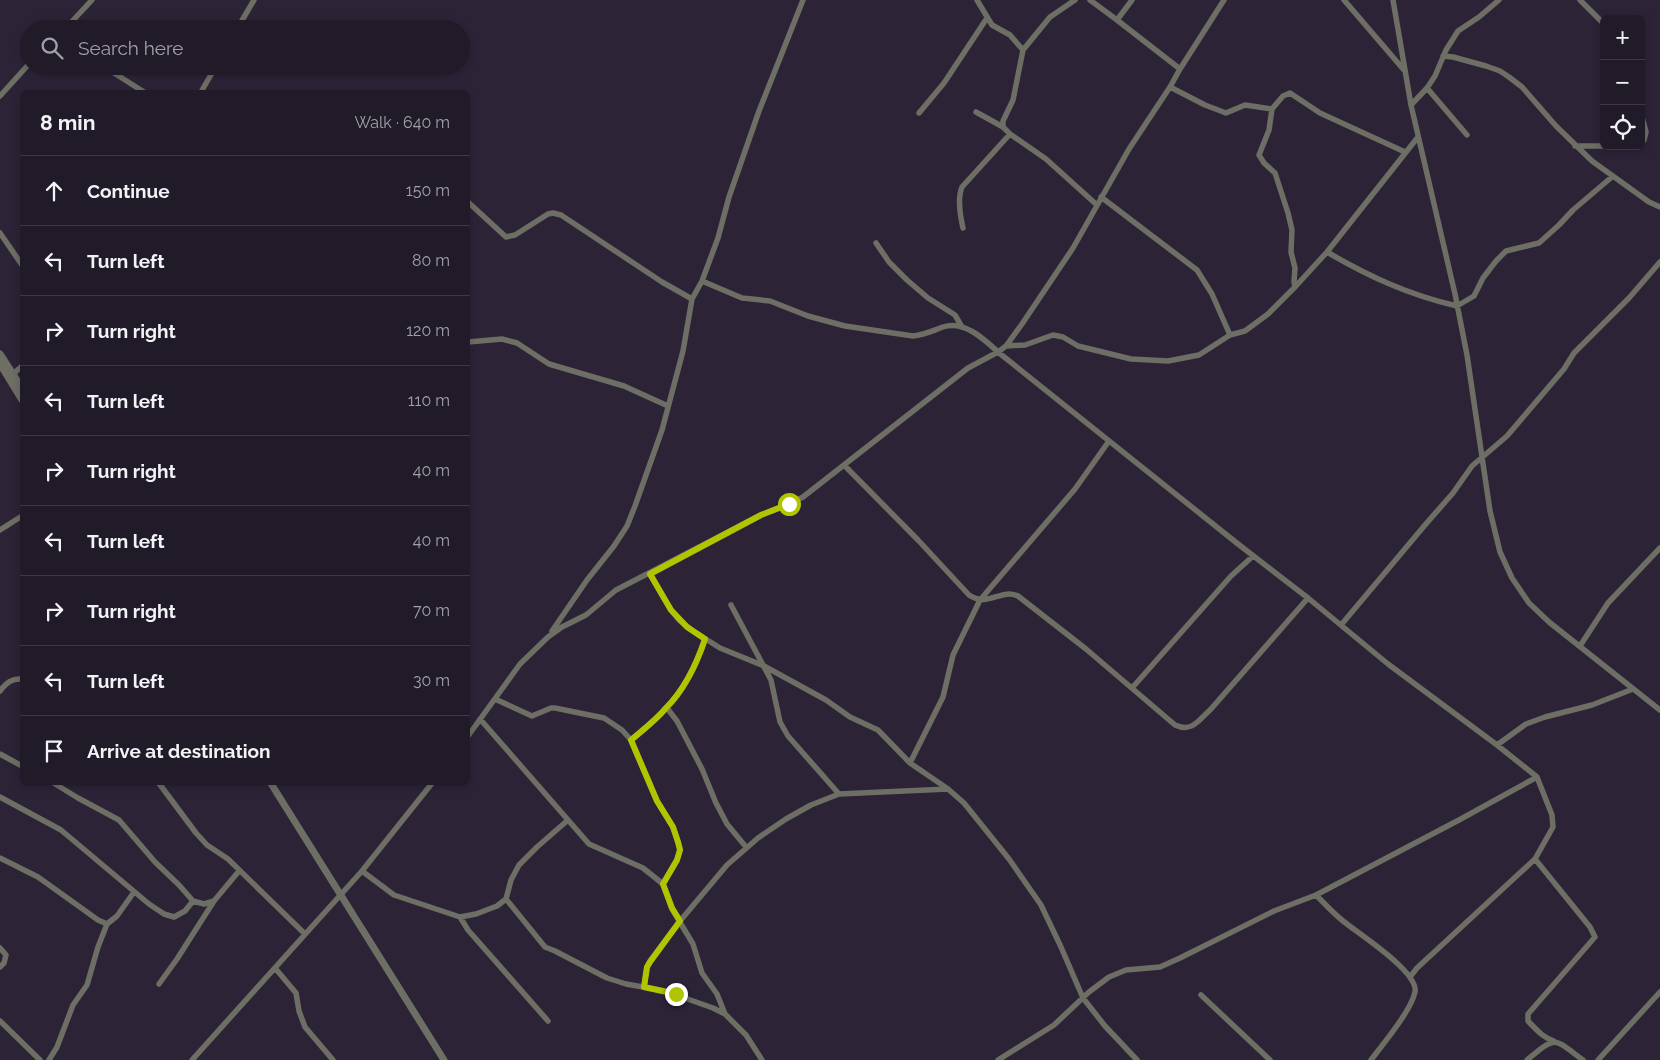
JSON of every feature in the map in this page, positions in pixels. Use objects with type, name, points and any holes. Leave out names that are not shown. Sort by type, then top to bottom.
[{"type":"street","points":[[73,20],[92,0]]},
{"type":"street","points":[[242,20],[254,0]]},
{"type":"street","points":[[548,637],[627,526],[662,430],[683,351],[692,300],[702,281],[718,238],[729,196],[759,111],[803,0]]},
{"type":"street","points":[[977,0],[992,25],[1015,39],[1023,50]]},
{"type":"street","points":[[1003,127],[1003,121],[1013,100],[1023,50],[1050,17],[1075,0]]},
{"type":"street","points":[[1090,0],[1180,69]]},
{"type":"street","points":[[1117,20],[1132,0]]},
{"type":"street","points":[[470,733],[520,664],[562,626],[586,614],[616,590],[761,515],[797,500],[968,368],[1006,346],[1073,248],[1129,150],[1224,0]]},
{"type":"street","points":[[1393,0],[1410,105],[1467,355],[1494,528],[1500,552],[1512,578],[1529,603],[1549,622],[1660,710]]},
{"type":"street","points":[[1410,105],[1427,88],[1435,76],[1443,56],[1458,31],[1499,0]]},
{"type":"street","points":[[1580,0],[1600,20]]},
{"type":"street","points":[[1347,1],[1404,70]]},
{"type":"street","points":[[919,113],[944,83],[987,18]]},
{"type":"street","points":[[1443,56],[1486,66],[1500,71],[1509,77],[1522,87],[1575,146],[1592,161],[1649,202],[1660,207]]},
{"type":"street","points":[[0,96],[20,74]]},
{"type":"street","points":[[117,75],[141,90]]},
{"type":"street","points":[[202,90],[211,75]]},
{"type":"street","points":[[1170,87],[1205,105],[1226,113],[1245,106],[1272,108]]},
{"type":"street","points":[[1427,88],[1467,135]]},
{"type":"street","points":[[1295,287],[1295,268],[1291,252],[1292,230],[1288,213],[1275,173],[1258,155],[1270,130],[1272,108],[1283,96],[1290,93],[1320,113],[1405,152]]},
{"type":"street","points":[[976,112],[1003,127],[1046,159],[1096,205]]},
{"type":"street","points":[[963,228],[960,198],[962,187],[1010,134]]},
{"type":"street","points":[[1006,346],[1025,345],[1053,335],[1063,337],[1078,346],[1131,359],[1168,361],[1198,355],[1230,335],[1252,327],[1268,314],[1327,252],[1418,137]]},
{"type":"street","points":[[1575,146],[1600,146]]},
{"type":"street","points":[[1327,252],[1371,276],[1406,292],[1457,306],[1474,296],[1483,278],[1506,251],[1539,243],[1573,210],[1613,176]]},
{"type":"street","points":[[1102,197],[1197,270],[1205,280],[1230,335]]},
{"type":"street","points":[[470,204],[506,237],[515,234],[548,214],[561,215],[692,300]]},
{"type":"street","points":[[0,234],[20,262]]},
{"type":"street","points":[[876,243],[889,262],[907,280],[928,298],[955,315],[962,327]]},
{"type":"street","points":[[1341,625],[1450,498],[1472,466],[1507,436],[1564,369],[1574,353],[1630,298],[1660,262]]},
{"type":"street","points":[[702,281],[742,298],[770,301],[808,316],[854,327],[913,336],[923,336],[945,327],[962,327],[972,332],[1308,598],[1388,664],[1537,777],[1552,815],[1553,826],[1535,858],[1417,968],[1410,977]]},
{"type":"street","points":[[470,342],[502,338],[517,343],[548,364],[624,386],[668,406]]},
{"type":"street","points":[[0,354],[20,395]]},
{"type":"street","points":[[0,364],[20,386]]},
{"type":"street","points":[[11,375],[20,368]]},
{"type":"street","points":[[910,763],[943,697],[950,663],[980,600],[1075,489],[1109,441]]},
{"type":"street","points":[[844,465],[969,595],[980,600],[993,599],[1009,593],[1018,596],[1175,725],[1184,729],[1189,728],[1211,709],[1308,598]]},
{"type":"street","points":[[0,530],[20,517]]},
{"type":"street","points":[[1580,646],[1608,603],[1660,548]]},
{"type":"street","points":[[1132,688],[1231,576],[1253,556]]},
{"type":"street","points":[[650,574],[671,610],[687,627],[720,648],[764,666],[826,700],[850,717],[878,730],[910,763],[948,789],[964,803],[986,828],[1041,904],[1082,998],[1137,1060]]},
{"type":"street","points":[[731,604],[771,680],[783,728],[792,741],[839,794]]},
{"type":"street","points":[[631,740],[667,708],[684,685],[701,653],[705,639]]},
{"type":"street","points":[[0,691],[8,682],[20,678]]},
{"type":"street","points":[[1497,745],[1520,727],[1532,722],[1592,705],[1633,689]]},
{"type":"street","points":[[495,699],[532,716],[555,708],[604,718],[622,730],[631,740],[657,801],[673,827],[678,842],[680,850],[677,860],[663,884]]},
{"type":"street","points":[[667,708],[677,722],[702,769],[727,824],[746,847]]},
{"type":"street","points":[[480,719],[578,833],[590,844],[643,868],[663,884],[672,908],[691,940],[702,973],[717,994],[725,1014]]},
{"type":"street","points":[[0,754],[20,765]]},
{"type":"street","points":[[998,1060],[1054,1025],[1082,998],[1102,982],[1117,974],[1135,969],[1160,967],[1274,911],[1316,895],[1537,777]]},
{"type":"street","points":[[57,785],[119,820],[155,862],[193,900],[204,904],[214,901]]},
{"type":"street","points":[[160,785],[196,834],[207,845],[228,859],[305,934]]},
{"type":"street","points":[[272,785],[444,1060]]},
{"type":"street","points":[[192,1060],[362,871],[431,785]]},
{"type":"street","points":[[644,987],[647,967],[650,962],[680,921],[727,865],[746,847],[786,819],[811,805],[839,794],[948,789]]},
{"type":"street","points":[[0,797],[61,830],[134,892],[164,914],[174,917],[184,911],[193,900]]},
{"type":"street","points":[[362,871],[394,895],[460,917],[485,911],[497,906],[506,899],[519,865],[568,820]]},
{"type":"street","points":[[0,858],[38,877],[98,920],[107,924]]},
{"type":"street","points":[[1535,858],[1595,936],[1528,1014],[1528,1021],[1544,1038],[1559,1043],[1583,1060]]},
{"type":"street","points":[[159,984],[214,901],[239,871]]},
{"type":"street","points":[[49,1060],[61,1039],[73,1005],[87,985],[107,924],[117,916],[134,892]]},
{"type":"street","points":[[1316,895],[1342,920],[1400,965],[1414,984],[1415,993],[1407,1010],[1396,1028],[1371,1060]]},
{"type":"street","points":[[506,899],[545,947],[607,978],[676,994],[725,1014],[746,1035],[762,1060]]},
{"type":"street","points":[[460,917],[468,930],[548,1021]]},
{"type":"street","points":[[0,948],[6,955],[4,963],[0,967]]},
{"type":"street","points":[[275,968],[296,992],[299,1011],[305,1028],[333,1060]]},
{"type":"street","points":[[1598,1060],[1660,992]]},
{"type":"street","points":[[1201,995],[1270,1060]]},
{"type":"street","points":[[0,1021],[40,1060]]},
{"type":"street","points":[[1527,1060],[1544,1046],[1554,1042]]},
{"type":"route","points":[[676,994],[644,987],[647,967],[680,921],[672,908],[663,884],[677,860],[680,850],[673,827],[657,801],[631,740],[667,708],[684,685],[701,653],[705,639],[679,620],[650,574],[761,515],[789,504]]}]
